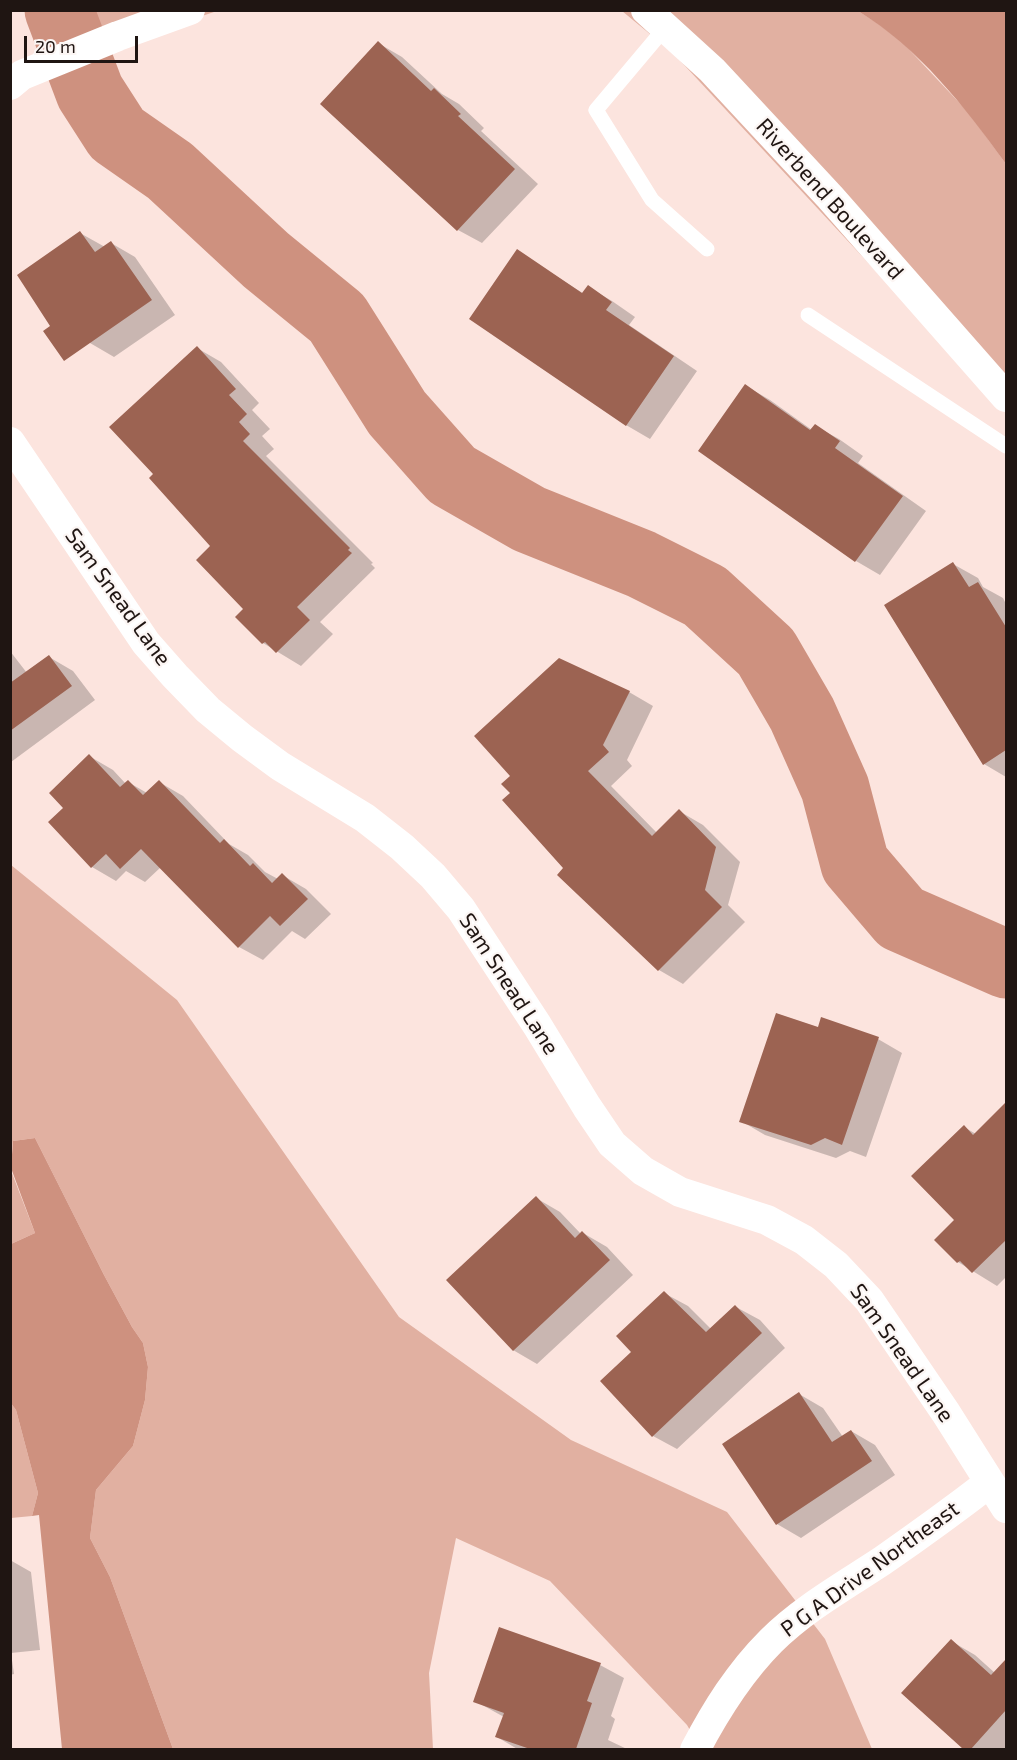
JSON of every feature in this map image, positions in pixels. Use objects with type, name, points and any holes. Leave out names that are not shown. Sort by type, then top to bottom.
[{"type":"street","points":[[16,80],[118,36],[190,10]]},
{"type":"street","name":"Riverbend Boulevard","points":[[655,19],[712,70],[791,155],[1006,397]]},
{"type":"street","name":"Sam Snead Lane","points":[[10,442],[146,643],[208,710],[280,766],[365,818],[402,847],[447,892],[461,909],[525,1005],[586,1107],[612,1144],[643,1171],[680,1192],[767,1220],[804,1240],[836,1265],[869,1300],[946,1413],[1006,1508]]},
{"type":"street","name":"P G A Drive Northeast","points":[[695,1749],[718,1707],[741,1674],[771,1641],[804,1612],[912,1540],[989,1483]]},
{"type":"lane","points":[[655,19],[596,110],[652,200],[707,249]]},
{"type":"lane","points":[[808,315],[1006,446]]},
{"type":"shaded area","points":[[74,11],[217,11],[94,52],[75,18]]},
{"type":"shaded area","points":[[622,11],[858,11],[903,43],[969,113],[1006,164],[1006,411],[673,53]]},
{"type":"shaded area","points":[[858,11],[1006,11],[1006,164],[957,100],[921,60],[901,42]]},
{"type":"shaded area","points":[[11,865],[177,1000],[399,1317],[571,1440],[727,1512],[825,1639],[872,1749],[701,1749],[687,1725],[550,1581],[456,1538],[429,1673],[433,1749],[173,1749],[110,1577],[90,1538],[96,1490],[133,1446],[145,1400],[148,1367],[143,1343],[104,1275],[35,1138],[13,1141],[11,1160]]},
{"type":"shaded area","points":[[35,1138],[104,1275],[143,1343],[148,1367],[145,1400],[133,1446],[96,1490],[90,1538],[110,1577],[173,1749],[62,1749],[39,1515],[32,1516],[38,1493],[16,1410],[10,1402],[11,1244],[35,1233],[11,1168],[13,1141]]},
{"type":"shaded area","points":[[10,1168],[35,1233],[11,1244],[10,1244]]},
{"type":"shaded area","points":[[10,1402],[16,1410],[38,1493],[32,1516],[11,1518]]},
{"type":"building","points":[[378,41],[431,91],[434,88],[461,114],[458,116],[515,169],[457,231],[320,104]]},
{"type":"building","points":[[80,231],[95,252],[111,241],[152,300],[64,361],[43,331],[50,326],[17,275]]},
{"type":"building","points":[[517,249],[582,293],[588,285],[612,302],[606,310],[674,356],[626,426],[469,319]]},
{"type":"building","points":[[197,346],[236,389],[229,395],[247,414],[239,422],[250,434],[243,441],[350,548],[348,550],[352,553],[297,607],[310,620],[276,653],[265,642],[262,644],[235,617],[243,609],[196,560],[210,546],[149,478],[153,474],[109,427]]},
{"type":"building","points":[[745,384],[810,430],[815,424],[840,441],[835,448],[903,496],[855,562],[698,451]]},
{"type":"building","points":[[953,562],[969,587],[978,582],[1006,627],[1006,750],[983,765],[884,605]]},
{"type":"building","points":[[49,655],[72,686],[10,731],[10,683]]},
{"type":"building","points":[[559,658],[630,691],[603,745],[609,752],[588,771],[652,836],[679,809],[716,847],[705,890],[722,907],[658,971],[557,875],[563,868],[502,800],[510,793],[501,784],[510,776],[474,736]]},
{"type":"building","points":[[89,754],[120,787],[128,780],[143,795],[159,780],[220,843],[224,839],[250,866],[253,863],[272,883],[282,873],[308,899],[280,926],[270,916],[238,948],[141,849],[120,869],[106,854],[91,868],[48,822],[63,808],[49,793]]},
{"type":"building","points":[[776,1013],[818,1027],[821,1017],[879,1037],[842,1145],[825,1138],[811,1145],[739,1122]]},
{"type":"building","points":[[1006,1102],[1006,1240],[972,1273],[960,1261],[957,1263],[934,1240],[954,1220],[911,1176],[964,1125],[973,1135]]},
{"type":"building","points":[[536,1196],[575,1238],[582,1231],[610,1260],[513,1351],[446,1280]]},
{"type":"building","points":[[664,1291],[706,1332],[735,1305],[762,1333],[652,1437],[600,1381],[631,1352],[616,1336]]},
{"type":"building","points":[[799,1392],[832,1442],[851,1430],[872,1461],[776,1525],[722,1444]]},
{"type":"building","points":[[499,1627],[601,1663],[587,1701],[592,1703],[576,1749],[530,1749],[495,1737],[504,1713],[473,1702]]},
{"type":"building","points":[[951,1639],[991,1675],[1006,1659],[1006,1710],[971,1749],[963,1749],[901,1693]]},
{"type":"waterway","points":[[59,10],[90,92],[117,134],[170,171],[266,260],[337,318],[397,413],[452,475],[529,519],[641,564],[705,596],[766,652],[802,714],[835,788],[855,864],[901,918],[1006,964]]}]
